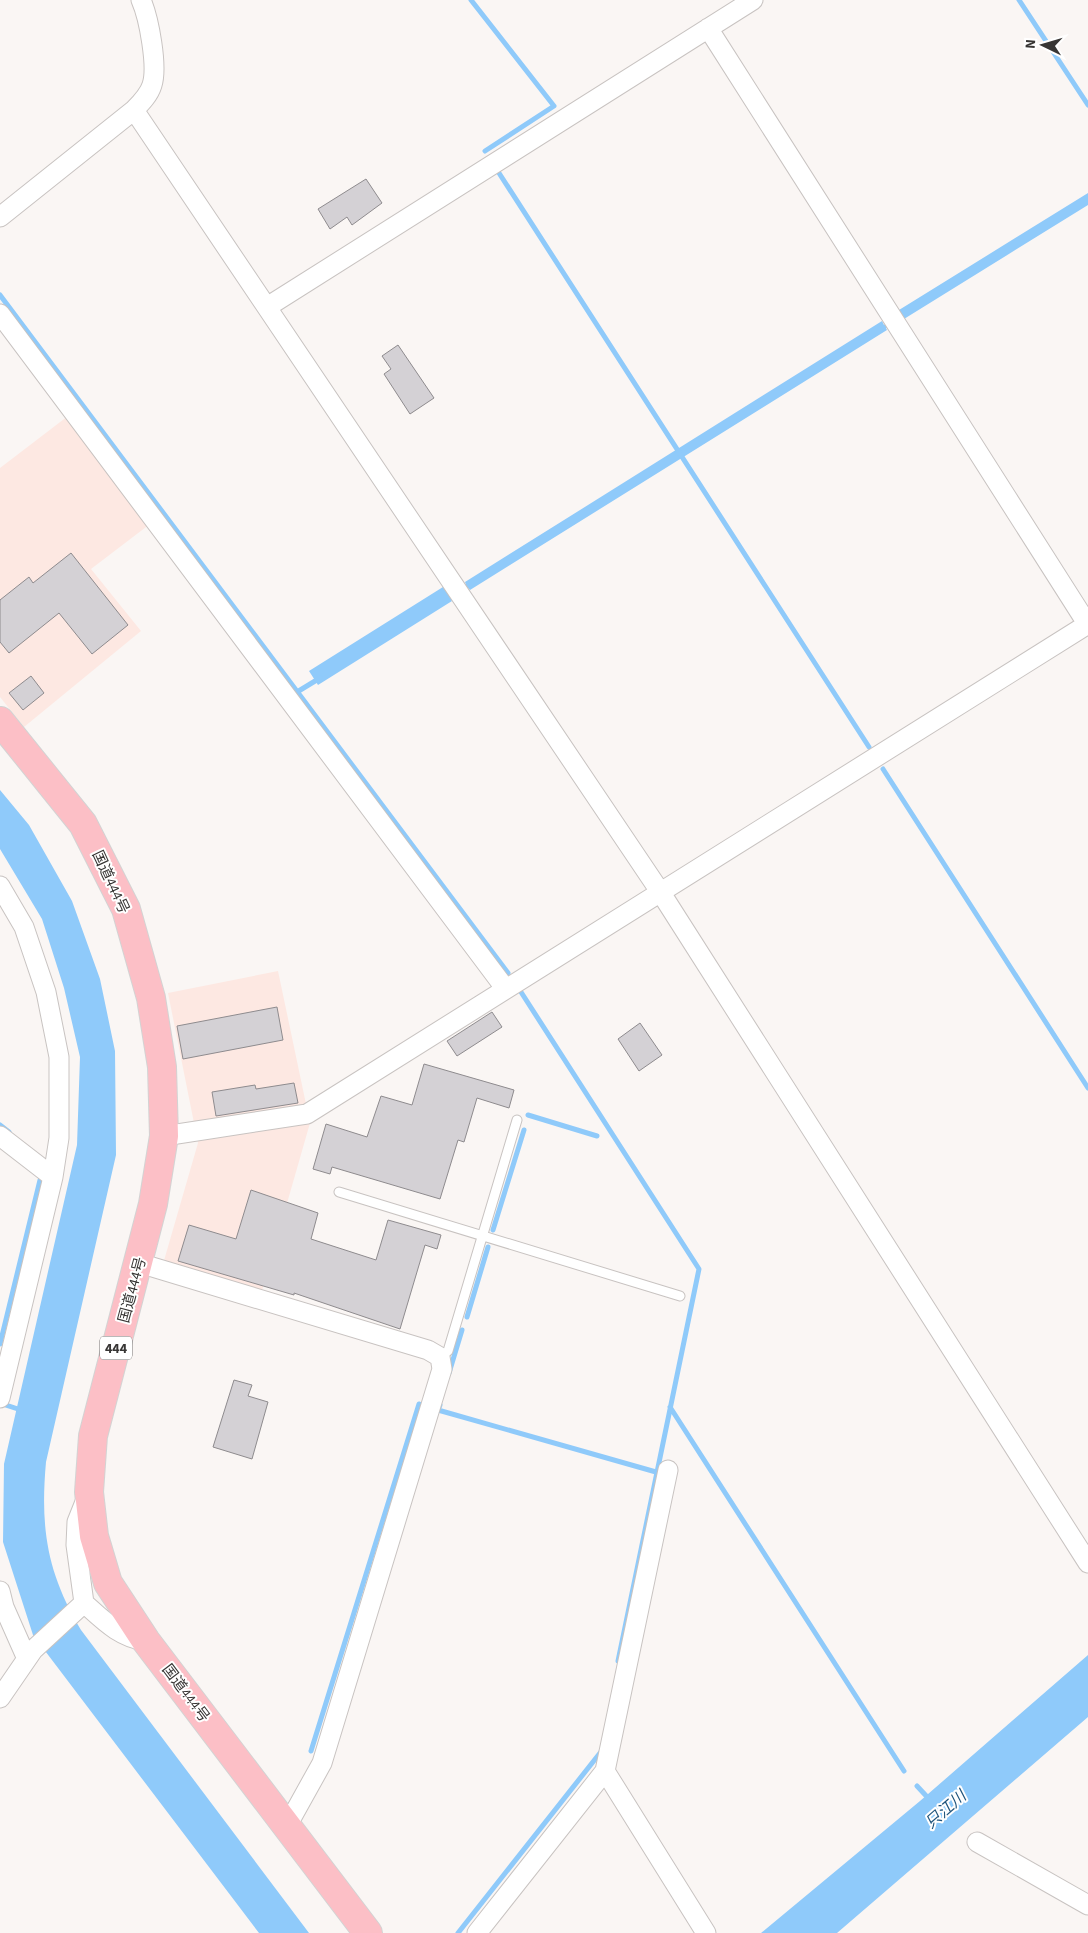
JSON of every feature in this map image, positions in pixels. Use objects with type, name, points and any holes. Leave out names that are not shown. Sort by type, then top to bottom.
[{"type":"highway","name":"国道444号","points":[[0,721],[83,824],[126,909],[151,998],[162,1067],[164,1136],[153,1204],[93,1436],[89,1492],[94,1536],[108,1582],[146,1641],[368,1933]]},
{"type":"street","points":[[0,217],[134,110],[146,98],[152,86],[154,71],[146,10],[142,0]]},
{"type":"street","points":[[267,307],[753,0]]},
{"type":"street","points":[[164,1136],[307,1114],[505,988],[661,893],[1088,624],[708,28]]},
{"type":"street","points":[[134,110],[661,893],[1088,1563]]},
{"type":"street","points":[[0,314],[505,988]]},
{"type":"street","points":[[0,886],[24,927],[46,992],[59,1057],[59,1138],[53,1177],[0,1397]]},
{"type":"street","points":[[0,1136],[53,1177]]},
{"type":"street","points":[[139,1263],[428,1350],[440,1357],[442,1369],[322,1763],[287,1826]]},
{"type":"street","points":[[477,1933],[605,1771],[668,1470]]},
{"type":"street","points":[[89,1492],[77,1522],[76,1546],[81,1605],[116,1631],[134,1640],[146,1641]]},
{"type":"street","points":[[0,1591],[4,1607],[30,1655]]},
{"type":"street","points":[[0,1698],[30,1655],[81,1605]]},
{"type":"street","points":[[605,1771],[706,1933]]},
{"type":"street","points":[[977,1842],[1088,1905]]},
{"type":"lane","points":[[440,1357],[448,1351],[517,1120]]},
{"type":"lane","points":[[339,1192],[680,1296]]},
{"type":"shaded area","points":[[68,416],[150,524],[91,569],[141,631],[24,727],[0,697],[0,468]]},
{"type":"shaded area","points":[[278,971],[310,1123],[261,1294],[163,1264],[198,1143],[168,993]]},
{"type":"water","points":[[1088,193],[1088,205],[904,319],[903,317],[886,328],[887,330],[470,590],[468,588],[451,599],[452,601],[318,685],[309,671],[443,587],[449,595],[466,585],[465,582],[882,321],[884,325],[901,314],[899,310]]},
{"type":"water","points":[[0,790],[29,825],[72,901],[100,979],[115,1051],[116,1155],[46,1462],[44,1486],[45,1529],[53,1569],[69,1609],[81,1630],[309,1933],[259,1933],[33,1635],[3,1542],[4,1464],[77,1145],[80,1057],[64,988],[42,919],[0,849]]},
{"type":"water","name":"只江川","points":[[1088,1655],[1088,1717],[837,1933],[761,1933],[920,1801]]},
{"type":"building","points":[[366,179],[382,203],[352,225],[347,217],[330,229],[318,209]]},
{"type":"building","points":[[398,345],[434,398],[410,414],[384,374],[391,369],[382,356]]},
{"type":"building","points":[[71,553],[128,625],[92,654],[59,613],[9,653],[0,642],[0,600],[29,577],[33,583]]},
{"type":"building","points":[[31,676],[44,693],[23,710],[9,693]]},
{"type":"building","points":[[277,1007],[283,1040],[183,1059],[177,1026]]},
{"type":"building","points":[[492,1012],[502,1027],[457,1056],[447,1041]]},
{"type":"building","points":[[640,1023],[662,1055],[639,1071],[618,1039]]},
{"type":"building","points":[[424,1064],[514,1090],[509,1108],[477,1098],[464,1142],[458,1140],[440,1199],[332,1167],[330,1174],[313,1169],[326,1124],[367,1137],[381,1096],[412,1105]]},
{"type":"building","points":[[294,1083],[298,1103],[216,1116],[212,1092],[255,1085],[256,1089]]},
{"type":"building","points":[[251,1190],[318,1213],[311,1239],[376,1260],[388,1220],[441,1235],[437,1249],[425,1245],[400,1329],[294,1293],[294,1295],[178,1261],[189,1225],[236,1239]]},
{"type":"building","points":[[234,1380],[252,1385],[248,1396],[268,1402],[252,1459],[213,1447]]},
{"type":"waterway","points":[[471,0],[554,106],[485,151]]},
{"type":"waterway","points":[[1019,0],[1088,105]]},
{"type":"waterway","points":[[499,173],[869,747]]},
{"type":"waterway","points":[[0,295],[508,973]]},
{"type":"waterway","points":[[297,692],[320,678]]},
{"type":"waterway","points":[[883,769],[1088,1088]]},
{"type":"waterway","points":[[521,992],[699,1269],[618,1661]]},
{"type":"waterway","points":[[528,1115],[597,1136]]},
{"type":"waterway","points":[[0,1125],[9,1132]]},
{"type":"waterway","points":[[493,1230],[524,1130]]},
{"type":"waterway","points":[[0,1344],[40,1180]]},
{"type":"waterway","points":[[467,1317],[488,1247]]},
{"type":"waterway","points":[[449,1373],[462,1330]]},
{"type":"waterway","points":[[0,1403],[21,1410]]},
{"type":"waterway","points":[[311,1751],[419,1404]]},
{"type":"waterway","points":[[440,1405],[438,1410],[656,1472]]},
{"type":"waterway","points":[[670,1407],[904,1771]]},
{"type":"waterway","points":[[458,1933],[600,1753]]},
{"type":"waterway","name":"只江川","points":[[917,1786],[930,1800]]}]
